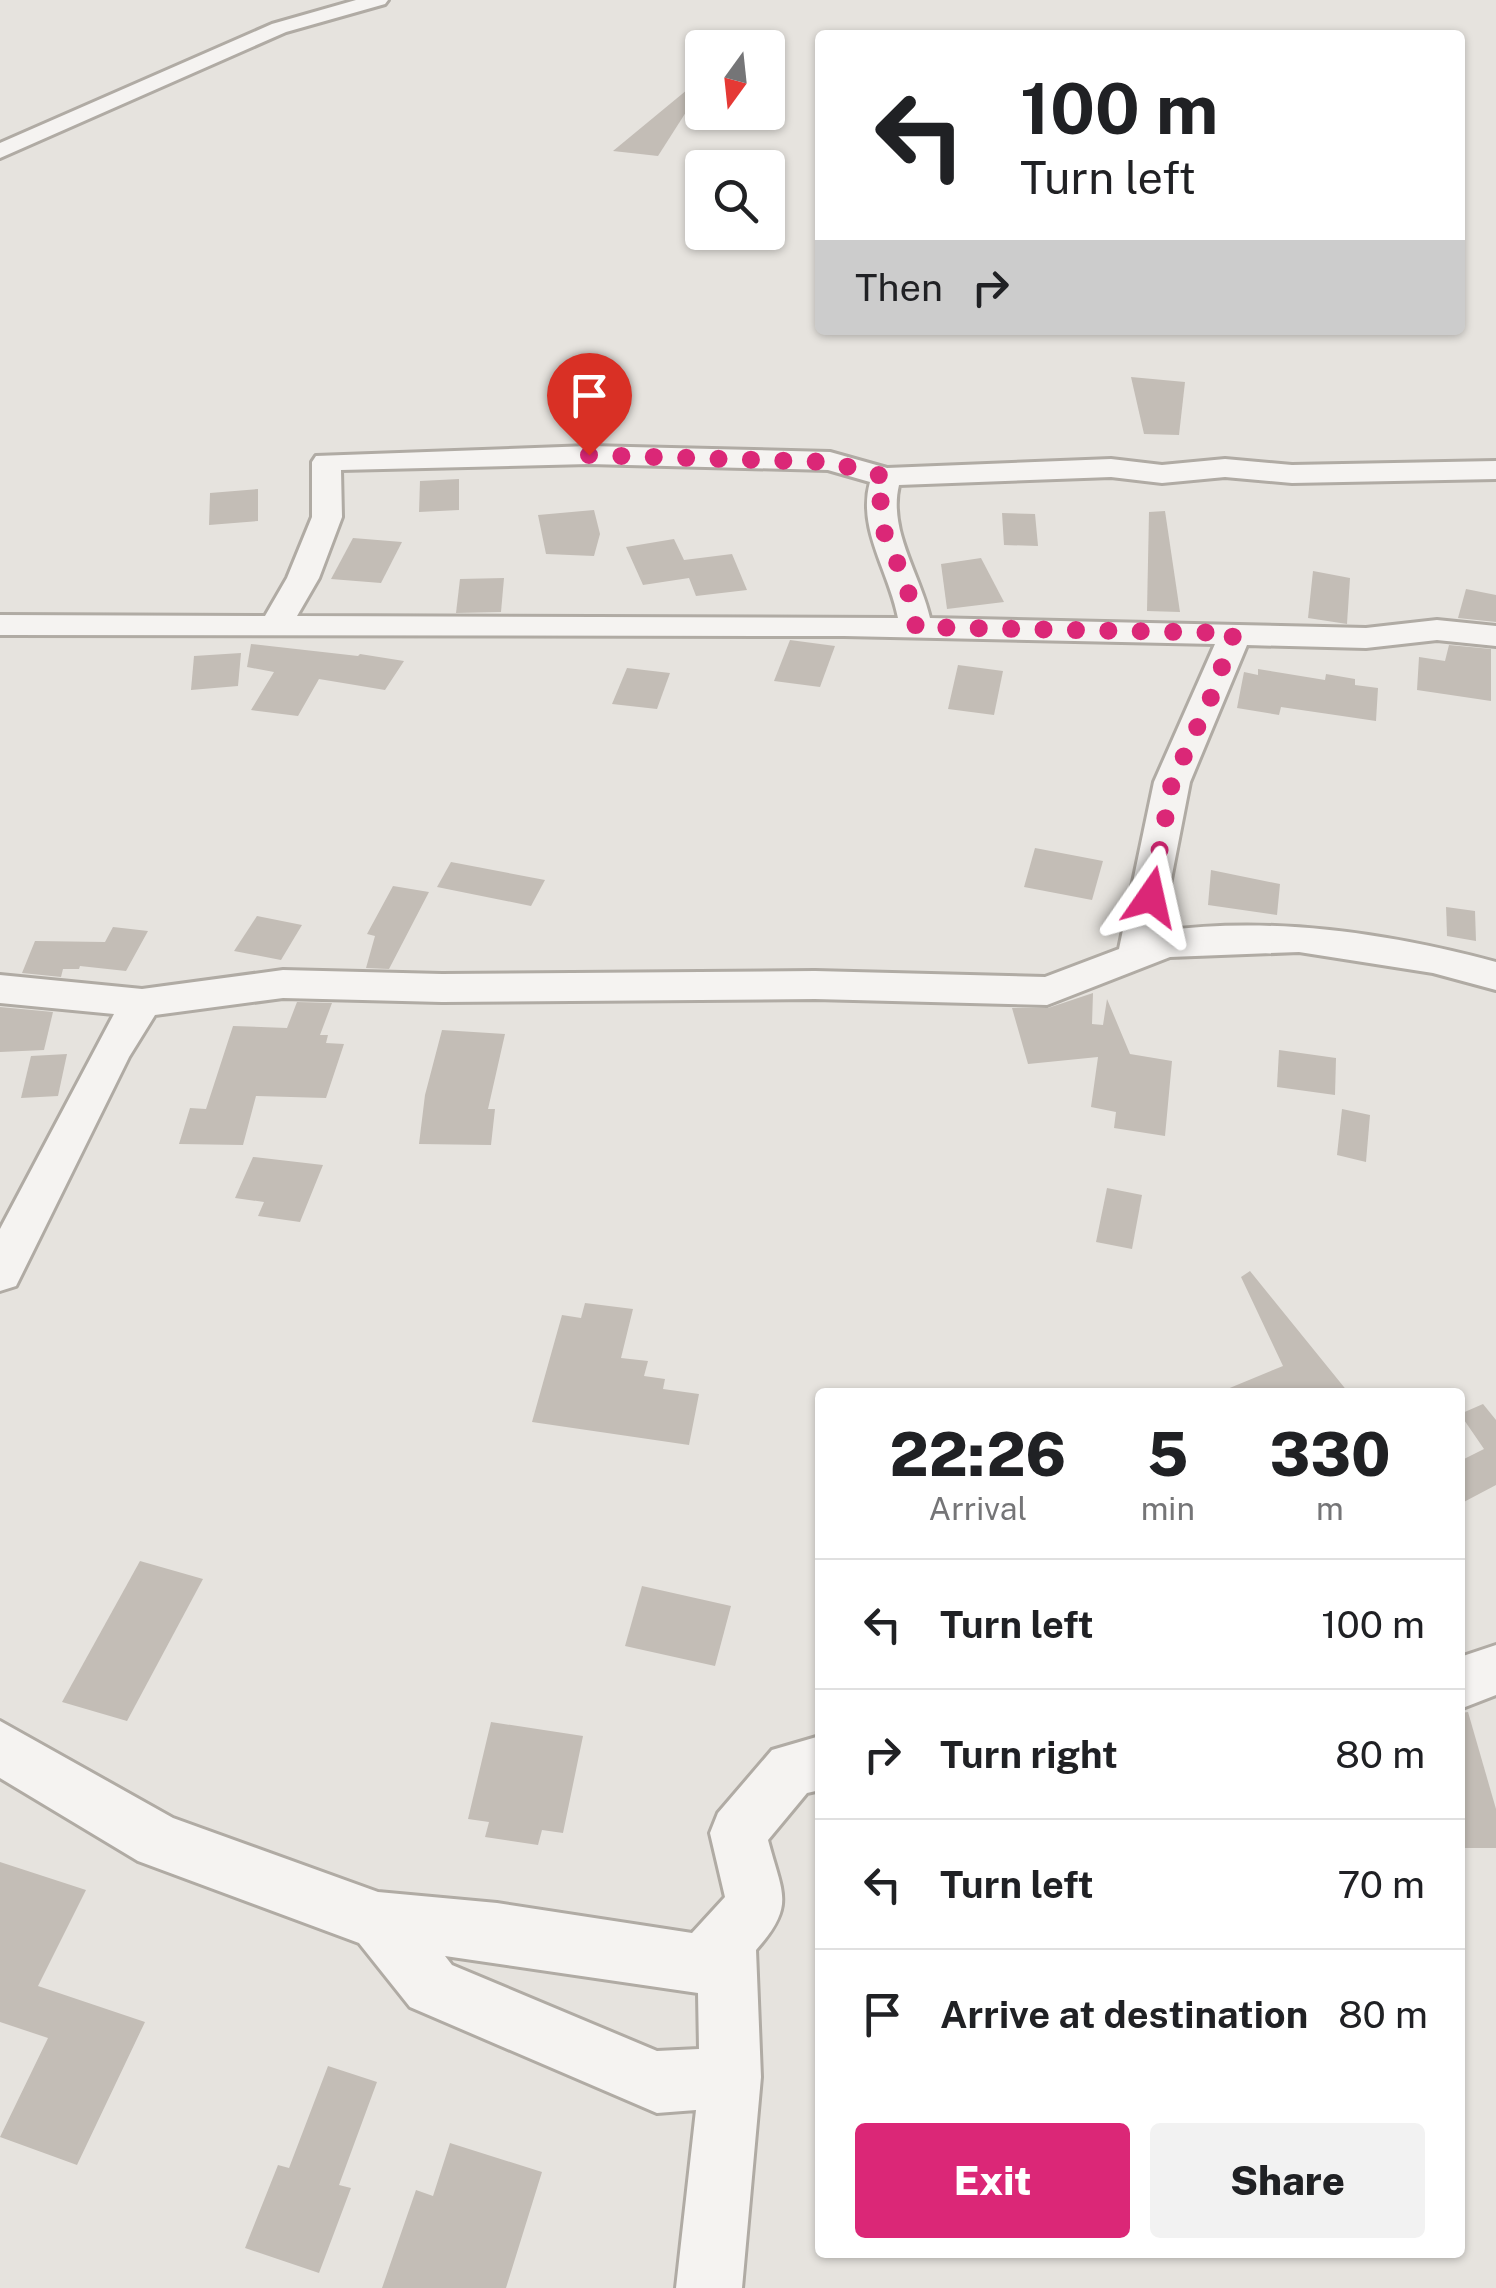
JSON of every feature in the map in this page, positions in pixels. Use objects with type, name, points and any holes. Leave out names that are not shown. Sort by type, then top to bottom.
[{"type":"street","points":[[0,152],[279,28],[378,0]]},
{"type":"street","points":[[274,627],[303,578],[327,516],[326,462],[589,455],[740,459],[830,462],[886,477],[1112,468],[1162,474],[1225,468],[1292,474],[1496,470]]},
{"type":"street","points":[[886,477],[877,504],[886,544],[903,575],[916,627]]},
{"type":"street","points":[[0,626],[916,627],[1366,638],[1437,630],[1496,636]]},
{"type":"street","points":[[1137,956],[1172,782],[1212,695],[1234,633]]},
{"type":"street","points":[[0,989],[142,1003],[283,984],[442,988],[815,985],[1047,991],[1164,944],[1299,939],[1433,959],[1496,976]]},
{"type":"street","points":[[0,1273],[111,1052],[142,1003]]},
{"type":"street","points":[[1465,1681],[1496,1670]]},
{"type":"street","points":[[0,1748],[158,1841],[378,1921],[496,1932],[703,1964],[756,1906],[738,1833],[791,1769],[815,1764]]},
{"type":"street","points":[[378,1921],[432,1986],[657,2082],[730,2077]]},
{"type":"street","points":[[709,2288],[730,2077],[726,1938]]},
{"type":"building","points":[[685,92],[685,114],[658,156],[613,151]]},
{"type":"building","points":[[1131,377],[1185,382],[1179,435],[1144,434]]},
{"type":"building","points":[[459,479],[459,510],[419,512],[420,481]]},
{"type":"building","points":[[258,489],[258,521],[209,525],[210,493]]},
{"type":"building","points":[[594,510],[600,534],[594,556],[546,554],[538,515]]},
{"type":"building","points":[[1165,511],[1180,612],[1147,611],[1149,512]]},
{"type":"building","points":[[1002,513],[1035,514],[1038,546],[1004,545]]},
{"type":"building","points":[[353,538],[402,542],[381,583],[331,579]]},
{"type":"building","points":[[674,539],[684,560],[732,554],[747,590],[696,596],[689,578],[643,585],[626,547]]},
{"type":"building","points":[[981,558],[1004,602],[947,609],[941,564]]},
{"type":"building","points":[[1313,571],[1350,578],[1347,624],[1308,618]]},
{"type":"building","points":[[504,578],[501,612],[456,613],[460,579]]},
{"type":"building","points":[[1466,589],[1496,595],[1496,622],[1458,618]]},
{"type":"building","points":[[790,640],[835,646],[820,687],[774,681]]},
{"type":"building","points":[[251,644],[404,661],[385,690],[319,679],[298,716],[251,710],[274,672],[247,667]]},
{"type":"building","points":[[1449,645],[1491,649],[1491,701],[1417,690],[1419,657],[1445,661]]},
{"type":"building","points":[[241,653],[238,686],[191,690],[194,656]]},
{"type":"building","points":[[958,665],[1003,671],[994,715],[948,709]]},
{"type":"building","points":[[627,668],[670,673],[657,709],[612,704]]},
{"type":"building","points":[[1258,669],[1325,680],[1326,674],[1355,679],[1355,685],[1378,688],[1376,721],[1281,707],[1279,715],[1237,708],[1244,672],[1258,675]]},
{"type":"building","points":[[1035,848],[1103,861],[1092,900],[1024,887]]},
{"type":"building","points":[[451,862],[545,880],[531,906],[437,887]]},
{"type":"building","points":[[1211,870],[1280,884],[1277,915],[1208,905]]},
{"type":"building","points":[[393,886],[429,892],[389,969],[366,968],[375,936],[367,934]]},
{"type":"building","points":[[1446,907],[1475,911],[1476,941],[1447,936]]},
{"type":"building","points":[[257,916],[302,925],[281,960],[234,951]]},
{"type":"building","points":[[113,927],[148,931],[126,971],[80,966],[63,969],[61,977],[22,973],[35,941],[105,942]]},
{"type":"building","points":[[1093,993],[1092,1024],[1103,1025],[1107,999],[1130,1054],[1172,1061],[1165,1136],[1114,1128],[1116,1112],[1091,1107],[1098,1057],[1028,1064],[1012,1008],[1048,1008]]},
{"type":"building","points":[[297,1002],[332,1003],[320,1035],[328,1035],[326,1043],[344,1044],[326,1098],[256,1096],[243,1145],[179,1144],[190,1108],[206,1109],[233,1026],[287,1028]]},
{"type":"building","points":[[0,1007],[53,1012],[44,1050],[0,1052]]},
{"type":"building","points":[[442,1030],[505,1034],[488,1109],[495,1109],[491,1145],[419,1144],[425,1095]]},
{"type":"building","points":[[1279,1050],[1336,1058],[1335,1095],[1277,1087]]},
{"type":"building","points":[[67,1054],[58,1096],[21,1098],[31,1056]]},
{"type":"building","points":[[1342,1109],[1370,1115],[1366,1162],[1337,1155]]},
{"type":"building","points":[[253,1157],[323,1165],[300,1222],[258,1216],[264,1202],[235,1198]]},
{"type":"building","points":[[1107,1188],[1142,1195],[1132,1249],[1096,1242]]},
{"type":"building","points":[[1250,1271],[1345,1388],[1230,1388],[1283,1366],[1241,1277]]},
{"type":"building","points":[[585,1303],[633,1309],[621,1358],[648,1361],[644,1376],[665,1379],[663,1389],[699,1394],[689,1445],[532,1422],[562,1315],[581,1318]]},
{"type":"building","points":[[1483,1404],[1496,1420],[1496,1485],[1465,1501],[1465,1458],[1484,1449],[1465,1421],[1465,1412]]},
{"type":"building","points":[[140,1561],[203,1579],[127,1721],[62,1702]]},
{"type":"building","points":[[642,1586],[731,1606],[715,1666],[625,1646]]},
{"type":"building","points":[[1465,1712],[1496,1809],[1496,1848],[1465,1848]]},
{"type":"building","points":[[491,1722],[583,1736],[563,1833],[542,1830],[538,1845],[485,1837],[489,1822],[468,1819]]},
{"type":"building","points":[[0,1862],[86,1890],[38,1986],[145,2022],[77,2165],[0,2137],[48,2038],[0,2022]]},
{"type":"building","points":[[328,2066],[377,2082],[339,2185],[351,2188],[319,2273],[245,2248],[278,2165],[289,2168]]},
{"type":"building","points":[[450,2143],[542,2172],[506,2288],[382,2288],[416,2190],[433,2196]]},
{"type":"route","points":[[589,455],[830,462],[886,477],[877,504],[886,544],[903,575],[916,627],[1234,633],[1212,695],[1172,782],[1151,897]]}]
